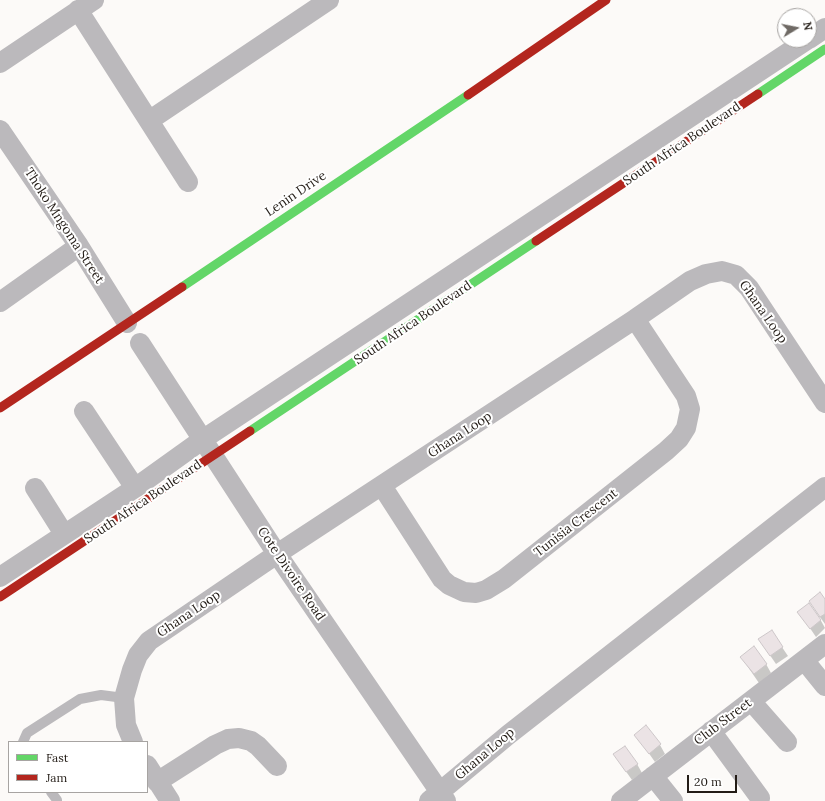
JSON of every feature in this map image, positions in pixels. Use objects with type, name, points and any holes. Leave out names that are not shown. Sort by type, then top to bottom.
[{"type":"street","points":[[150,120],[329,0]]},
{"type":"street","name":"Lenin Drive","points":[[0,408],[366,164],[606,0]]},
{"type":"street","points":[[0,63],[86,5],[150,120],[188,182]]},
{"type":"street","name":"South Africa Boulevard","points":[[0,597],[207,448],[795,48]]},
{"type":"street","name":"South Africa Boulevard","points":[[0,576],[135,488],[207,448],[825,49]]},
{"type":"street","name":"Thoko Mngoma Street","points":[[0,130],[79,246],[127,323]]},
{"type":"street","points":[[0,302],[79,246]]},
{"type":"street","name":"Ghana Loop","points":[[133,741],[126,725],[124,698],[138,655],[149,641],[277,554],[635,319],[690,281],[706,274],[722,271],[736,275],[749,288],[825,403]]},
{"type":"street","name":"Tunisia Crescent","points":[[382,486],[442,579],[449,585],[464,592],[476,593],[486,590],[504,579],[666,451],[679,439],[686,428],[690,409],[686,396],[635,319]]},
{"type":"street","name":"Cote Divoire Road","points":[[140,343],[207,448],[438,798]]},
{"type":"street","points":[[84,411],[135,488]]},
{"type":"street","name":"Ghana Loop","points":[[438,798],[545,705],[825,487]]},
{"type":"street","points":[[35,488],[64,534]]},
{"type":"street","name":"Club Street","points":[[621,801],[825,644]]},
{"type":"street","points":[[804,660],[825,686]]},
{"type":"street","points":[[751,700],[787,742]]},
{"type":"street","points":[[711,731],[760,798]]},
{"type":"street","points":[[158,782],[215,745],[228,739],[239,738],[251,741],[258,746],[277,766]]},
{"type":"street","points":[[148,767],[170,801]]},
{"type":"street","points":[[653,776],[673,801]]},
{"type":"lane","points":[[25,737],[80,699],[101,695],[124,698]]},
{"type":"building","points":[[820,592],[825,599],[825,614],[820,617],[809,601]]},
{"type":"building","points":[[809,603],[821,620],[810,629],[797,612]]},
{"type":"building","points":[[772,630],[783,647],[770,656],[758,639]]},
{"type":"building","points":[[754,646],[767,664],[754,674],[740,657]]},
{"type":"building","points":[[646,725],[661,744],[649,754],[634,735]]},
{"type":"building","points":[[625,746],[638,764],[626,772],[613,754]]},
{"type":"traffic: fast","points":[[758,94],[825,49]]},
{"type":"traffic: fast","points":[[182,287],[468,95]]},
{"type":"traffic: fast","points":[[250,431],[536,241]]},
{"type":"traffic: jam","points":[[468,95],[606,0]]},
{"type":"traffic: jam","points":[[536,241],[758,94]]},
{"type":"traffic: jam","points":[[0,408],[182,287]]},
{"type":"traffic: jam","points":[[0,597],[250,431]]}]
